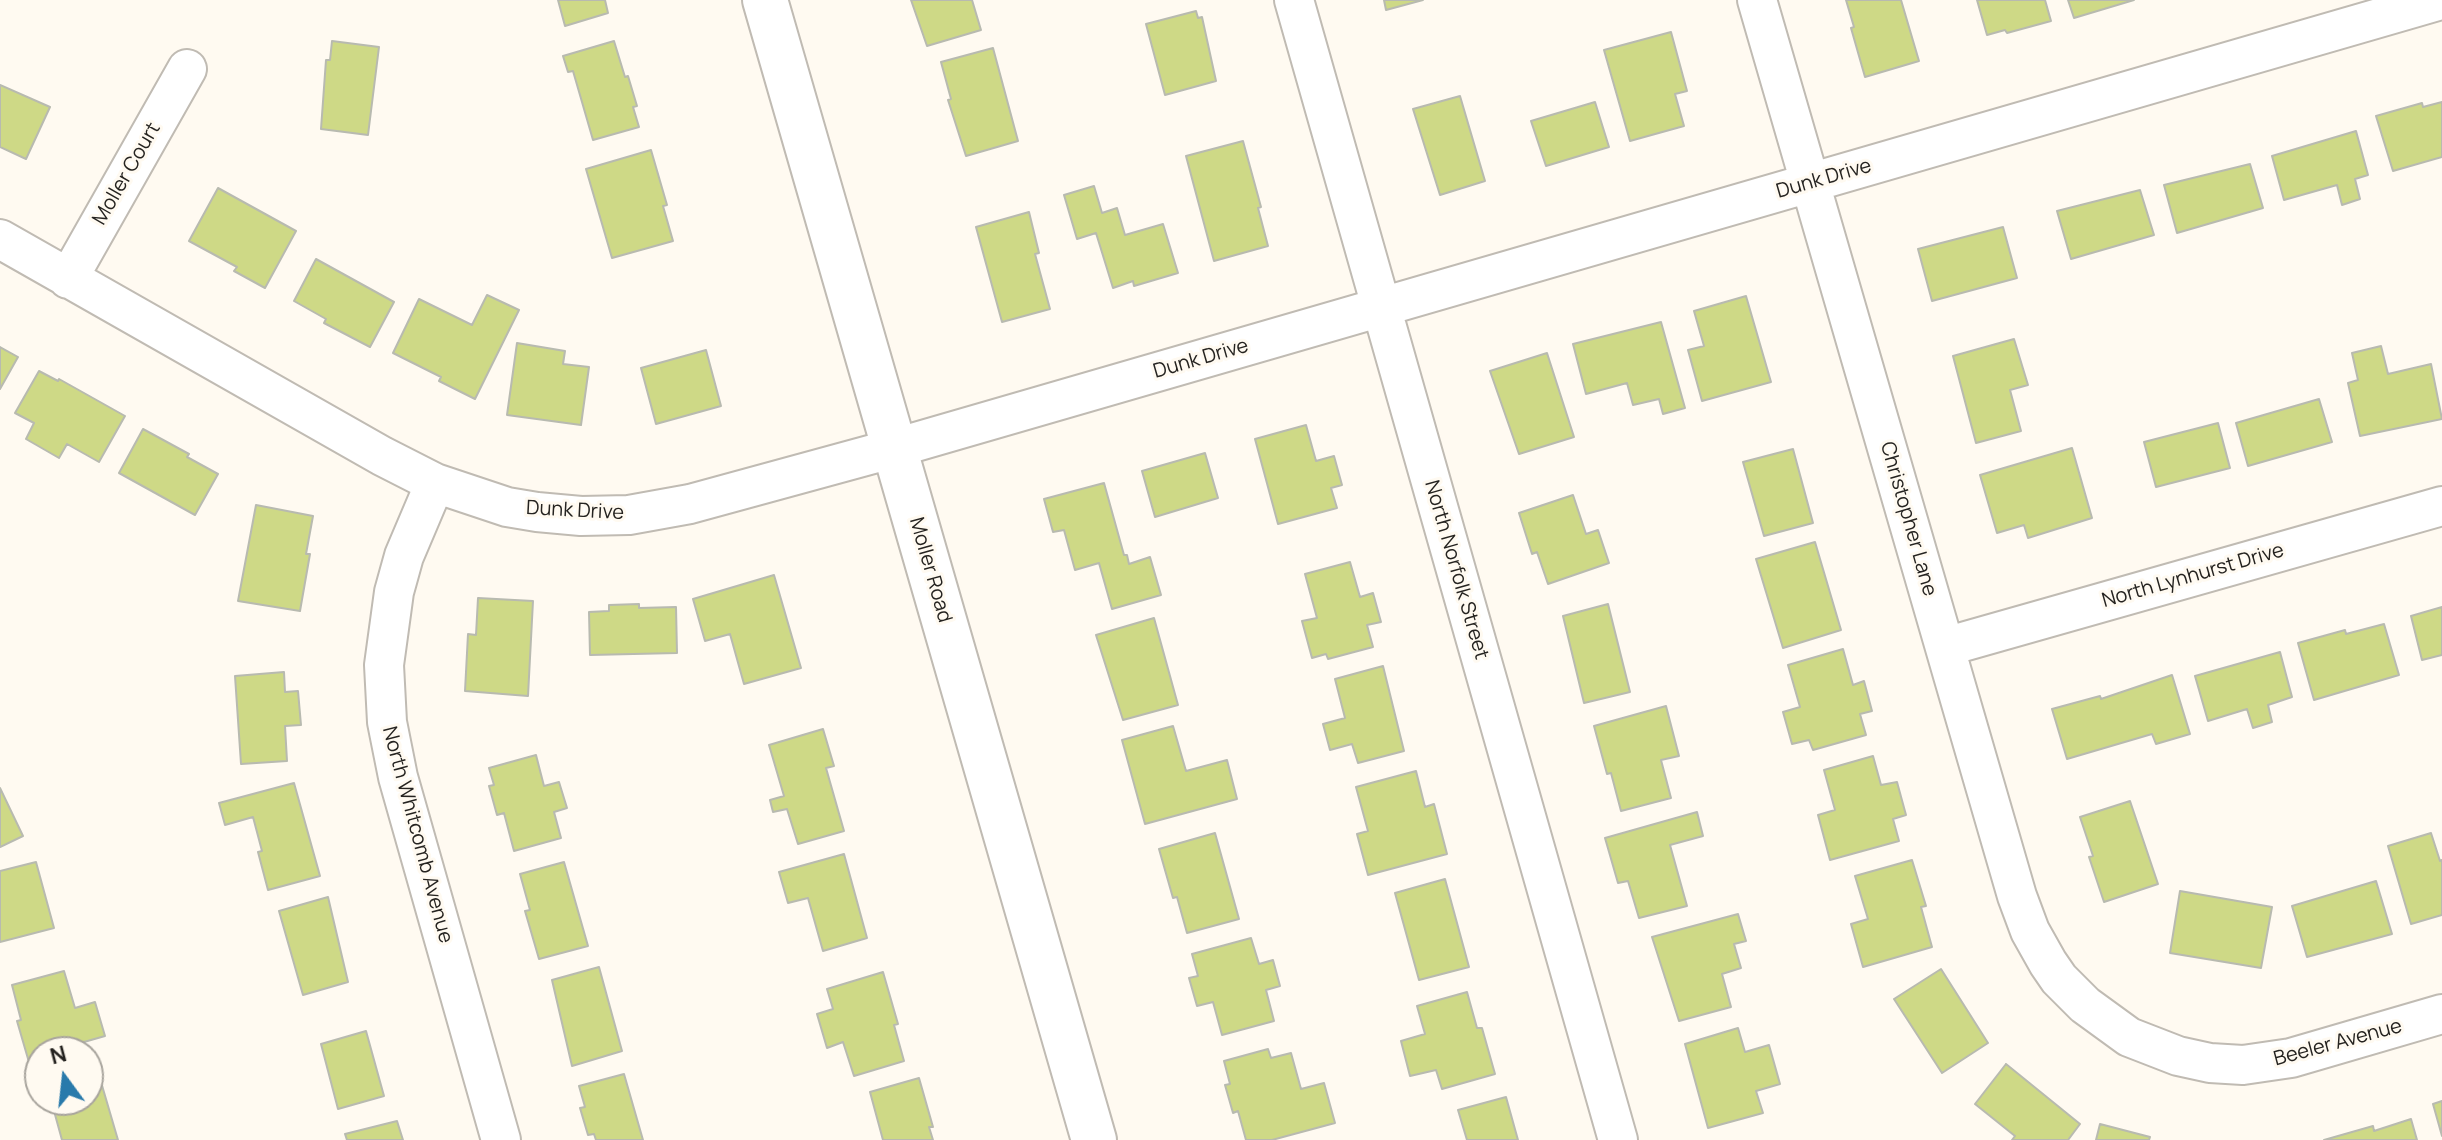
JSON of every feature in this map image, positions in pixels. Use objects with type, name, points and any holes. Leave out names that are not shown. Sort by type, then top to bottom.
[{"type":"main road","name":"Moller Road","points":[[765,0],[1094,1140]]},
{"type":"street","name":"North Norfolk Street","points":[[1294,0],[1618,1140]]},
{"type":"street","name":"Christopher Lane","points":[[1757,0],[2017,896],[2030,931],[2059,979],[2099,1017]]},
{"type":"street","name":"Dunk Drive","points":[[0,239],[435,483],[479,499],[537,512],[581,516],[629,515],[690,504],[895,448],[2441,0]]},
{"type":"street","name":"Moller Court","points":[[68,279],[187,69]]},
{"type":"street","name":"North Whitcomb Avenue","points":[[435,483],[404,556],[394,592],[384,665],[387,722],[395,767],[501,1140]]},
{"type":"street","name":"North Lynhurst Drive","points":[[1945,647],[2442,506]]},
{"type":"street","name":"Beeler Avenue","points":[[2099,1017],[2129,1037],[2162,1051],[2210,1063],[2243,1065],[2308,1054],[2442,1014]]},
{"type":"building","points":[[558,0],[605,0],[608,13],[565,26]]},
{"type":"building","points":[[911,0],[972,0],[981,30],[927,46]]},
{"type":"building","points":[[1384,0],[1423,0],[1386,10]]},
{"type":"building","points":[[1846,0],[1901,0],[1919,61],[1865,77]]},
{"type":"building","points":[[1977,0],[2045,0],[2051,21],[1987,35]]},
{"type":"building","points":[[2068,0],[2134,0],[2074,18]]},
{"type":"building","points":[[1196,11],[1198,18],[1202,17],[1216,81],[1165,95],[1146,24]]},
{"type":"building","points":[[1671,32],[1687,91],[1675,94],[1684,126],[1630,141],[1604,50]]},
{"type":"building","points":[[332,41],[379,47],[368,135],[321,129],[326,60],[330,60]]},
{"type":"building","points":[[614,41],[637,106],[633,107],[639,127],[593,140],[573,71],[568,72],[563,56]]},
{"type":"building","points":[[993,48],[1018,141],[966,156],[948,100],[951,99],[941,62]]},
{"type":"building","points":[[0,85],[50,107],[26,159],[0,147]]},
{"type":"building","points":[[1460,96],[1485,181],[1440,195],[1413,109]]},
{"type":"building","points":[[1595,102],[1609,147],[1546,166],[1531,121]]},
{"type":"building","points":[[2442,102],[2442,157],[2393,171],[2376,116],[2422,103],[2423,107]]},
{"type":"building","points":[[2356,131],[2368,175],[2355,179],[2360,199],[2342,205],[2337,185],[2284,200],[2272,156]]},
{"type":"building","points":[[1243,141],[1268,246],[1214,261],[1186,156]]},
{"type":"building","points":[[651,150],[667,205],[663,206],[673,241],[612,258],[586,169]]},
{"type":"building","points":[[2250,164],[2263,208],[2177,233],[2164,185]]},
{"type":"building","points":[[1094,186],[1102,213],[1117,208],[1125,235],[1163,224],[1178,273],[1134,286],[1133,281],[1113,288],[1096,233],[1077,239],[1064,195]]},
{"type":"building","points":[[218,188],[296,231],[265,288],[234,271],[237,267],[189,241]]},
{"type":"building","points":[[2140,190],[2154,235],[2071,259],[2057,211]]},
{"type":"building","points":[[1029,212],[1039,253],[1035,254],[1050,309],[1002,322],[976,227]]},
{"type":"building","points":[[2003,227],[2017,278],[1932,301],[1918,249]]},
{"type":"building","points":[[316,259],[394,302],[370,347],[324,323],[326,319],[294,301]]},
{"type":"building","points":[[487,295],[519,310],[475,399],[439,381],[441,377],[393,353],[419,299],[472,325]]},
{"type":"building","points":[[1746,296],[1771,382],[1702,401],[1688,350],[1704,346],[1694,311]]},
{"type":"building","points":[[1661,322],[1685,408],[1663,414],[1659,399],[1633,405],[1627,383],[1586,394],[1573,344]]},
{"type":"building","points":[[2014,339],[2028,385],[2010,390],[2021,431],[1976,443],[1953,356]]},
{"type":"building","points":[[517,343],[565,351],[563,364],[589,367],[581,425],[507,415]]},
{"type":"building","points":[[2381,346],[2388,374],[2431,364],[2442,419],[2360,436],[2348,383],[2358,380],[2352,353]]},
{"type":"building","points":[[0,347],[18,357],[0,389]]},
{"type":"building","points":[[706,350],[721,406],[656,424],[641,368]]},
{"type":"building","points":[[1547,353],[1574,437],[1519,454],[1490,371]]},
{"type":"building","points":[[39,371],[125,416],[99,462],[67,444],[59,458],[26,439],[34,423],[15,413]]},
{"type":"building","points":[[2319,399],[2332,442],[2248,466],[2236,423]]},
{"type":"building","points":[[2218,423],[2230,468],[2156,487],[2144,442]]},
{"type":"building","points":[[1306,425],[1316,461],[1334,456],[1342,485],[1331,488],[1337,508],[1278,524],[1255,439]]},
{"type":"building","points":[[143,429],[218,474],[195,515],[119,473]]},
{"type":"building","points":[[2072,448],[2092,518],[2028,538],[2024,525],[1997,533],[1980,475]]},
{"type":"building","points":[[1793,449],[1813,523],[1764,536],[1743,462]]},
{"type":"building","points":[[1205,453],[1218,498],[1155,517],[1142,471]]},
{"type":"building","points":[[1104,483],[1124,555],[1127,555],[1129,564],[1150,557],[1161,595],[1112,609],[1099,563],[1075,570],[1064,530],[1053,532],[1044,499]]},
{"type":"building","points":[[1573,495],[1586,534],[1598,530],[1609,563],[1548,584],[1537,552],[1532,554],[1519,513]]},
{"type":"building","points":[[256,505],[313,516],[300,611],[238,601]]},
{"type":"building","points":[[1815,542],[1841,630],[1783,648],[1756,559]]},
{"type":"building","points":[[1350,562],[1360,597],[1373,593],[1381,622],[1367,625],[1373,647],[1328,659],[1326,654],[1312,658],[1302,621],[1317,618],[1305,574]]},
{"type":"building","points":[[774,575],[801,668],[744,684],[730,634],[705,641],[693,599]]},
{"type":"building","points":[[478,598],[533,601],[528,696],[465,691],[468,634],[476,635]]},
{"type":"building","points":[[639,604],[639,608],[676,607],[677,653],[590,655],[589,612],[609,611],[609,605]]},
{"type":"building","points":[[1608,604],[1630,692],[1584,703],[1563,616]]},
{"type":"building","points":[[2442,607],[2442,655],[2422,660],[2411,616]]},
{"type":"building","points":[[1154,618],[1178,705],[1123,720],[1096,635]]},
{"type":"building","points":[[2384,624],[2399,675],[2314,700],[2298,643],[2345,630],[2346,634]]},
{"type":"building","points":[[1843,649],[1853,685],[1864,681],[1872,711],[1860,714],[1866,735],[1813,750],[1809,740],[1792,744],[1783,712],[1800,707],[1788,665]]},
{"type":"building","points":[[2280,652],[2292,697],[2268,705],[2272,722],[2253,728],[2247,709],[2208,721],[2195,676]]},
{"type":"building","points":[[1383,666],[1404,751],[1358,763],[1352,744],[1330,750],[1323,724],[1345,718],[1335,679]]},
{"type":"building","points":[[284,672],[285,692],[298,691],[301,725],[285,726],[287,761],[241,764],[235,676]]},
{"type":"building","points":[[2172,675],[2190,734],[2156,744],[2152,734],[2067,759],[2052,709],[2100,696],[2101,699]]},
{"type":"building","points":[[1666,706],[1679,756],[1661,760],[1671,798],[1621,811],[1594,726]]},
{"type":"building","points":[[1173,726],[1186,771],[1227,760],[1237,799],[1145,824],[1122,740]]},
{"type":"building","points":[[823,729],[834,766],[826,768],[844,831],[798,844],[787,809],[773,812],[770,800],[784,796],[769,745]]},
{"type":"building","points":[[536,755],[544,786],[559,782],[567,808],[554,812],[561,838],[514,851],[504,813],[497,815],[489,786],[494,785],[489,768]]},
{"type":"building","points":[[1873,756],[1881,785],[1897,782],[1906,815],[1893,819],[1899,841],[1830,860],[1818,815],[1835,810],[1824,770]]},
{"type":"building","points":[[1416,771],[1425,807],[1434,804],[1447,854],[1368,875],[1357,834],[1368,831],[1356,787]]},
{"type":"building","points":[[294,783],[320,876],[268,890],[253,817],[225,825],[219,803]]},
{"type":"building","points":[[0,788],[23,836],[0,847]]},
{"type":"building","points":[[2130,801],[2158,884],[2104,902],[2080,817]]},
{"type":"building","points":[[1697,812],[1703,836],[1670,845],[1687,906],[1639,918],[1628,881],[1618,883],[1605,838]]},
{"type":"building","points":[[1215,833],[1239,919],[1187,933],[1159,849]]},
{"type":"building","points":[[2431,833],[2442,860],[2442,915],[2411,924],[2388,846]]},
{"type":"building","points":[[844,854],[867,938],[823,951],[808,898],[788,903],[779,872]]},
{"type":"building","points":[[1912,860],[1926,906],[1921,907],[1932,947],[1863,967],[1851,924],[1868,919],[1855,876]]},
{"type":"building","points":[[36,862],[54,928],[0,942],[0,871]]},
{"type":"building","points":[[564,862],[588,946],[539,959],[525,911],[530,910],[520,874]]},
{"type":"building","points":[[1445,879],[1469,967],[1419,980],[1395,893]]},
{"type":"building","points":[[2376,881],[2392,934],[2307,957],[2292,906]]},
{"type":"building","points":[[2180,891],[2272,907],[2261,968],[2170,953]]},
{"type":"building","points":[[328,897],[348,982],[303,995],[279,911]]},
{"type":"building","points":[[1738,914],[1746,941],[1734,944],[1741,968],[1722,974],[1731,1007],[1679,1021],[1652,937]]},
{"type":"building","points":[[1251,938],[1259,964],[1273,960],[1280,986],[1266,990],[1274,1021],[1222,1035],[1213,1002],[1197,1006],[1189,978],[1198,976],[1192,954]]},
{"type":"building","points":[[599,967],[622,1051],[572,1066],[552,980]]},
{"type":"building","points":[[1941,969],[1988,1043],[1942,1073],[1894,999]]},
{"type":"building","points":[[64,971],[75,1008],[95,1002],[105,1036],[24,1036],[24,1045],[12,985]]},
{"type":"building","points":[[883,972],[898,1024],[894,1025],[904,1061],[854,1076],[843,1042],[827,1048],[817,1014],[833,1009],[827,989]]},
{"type":"building","points":[[1467,992],[1477,1028],[1482,1028],[1495,1074],[1442,1089],[1436,1070],[1410,1076],[1401,1041],[1425,1034],[1417,1006]]},
{"type":"building","points":[[1738,1028],[1745,1052],[1769,1045],[1780,1084],[1756,1091],[1763,1113],[1708,1128],[1685,1044]]},
{"type":"building","points":[[366,1031],[384,1096],[338,1109],[321,1044]]},
{"type":"building","points":[[1268,1049],[1271,1058],[1291,1053],[1301,1089],[1324,1083],[1335,1123],[1272,1140],[1246,1140],[1238,1111],[1233,1113],[1225,1085],[1230,1084],[1224,1061]]},
{"type":"building","points":[[2006,1064],[2080,1124],[2068,1140],[2012,1140],[2015,1136],[1975,1104]]},
{"type":"building","points":[[624,1074],[643,1140],[596,1140],[594,1134],[588,1135],[580,1108],[585,1107],[579,1086]]},
{"type":"building","points":[[919,1078],[933,1127],[929,1127],[933,1140],[883,1140],[870,1092]]},
{"type":"building","points":[[104,1092],[118,1140],[62,1140],[55,1116],[104,1116]]},
{"type":"building","points":[[1506,1097],[1518,1140],[1467,1140],[1458,1110]]},
{"type":"building","points":[[2442,1101],[2442,1136],[2433,1104]]},
{"type":"building","points":[[2411,1119],[2417,1140],[2324,1140],[2373,1126],[2374,1131]]},
{"type":"building","points":[[397,1121],[403,1140],[347,1140],[345,1134]]},
{"type":"building","points":[[2100,1124],[2150,1137],[2149,1140],[2096,1140]]}]
